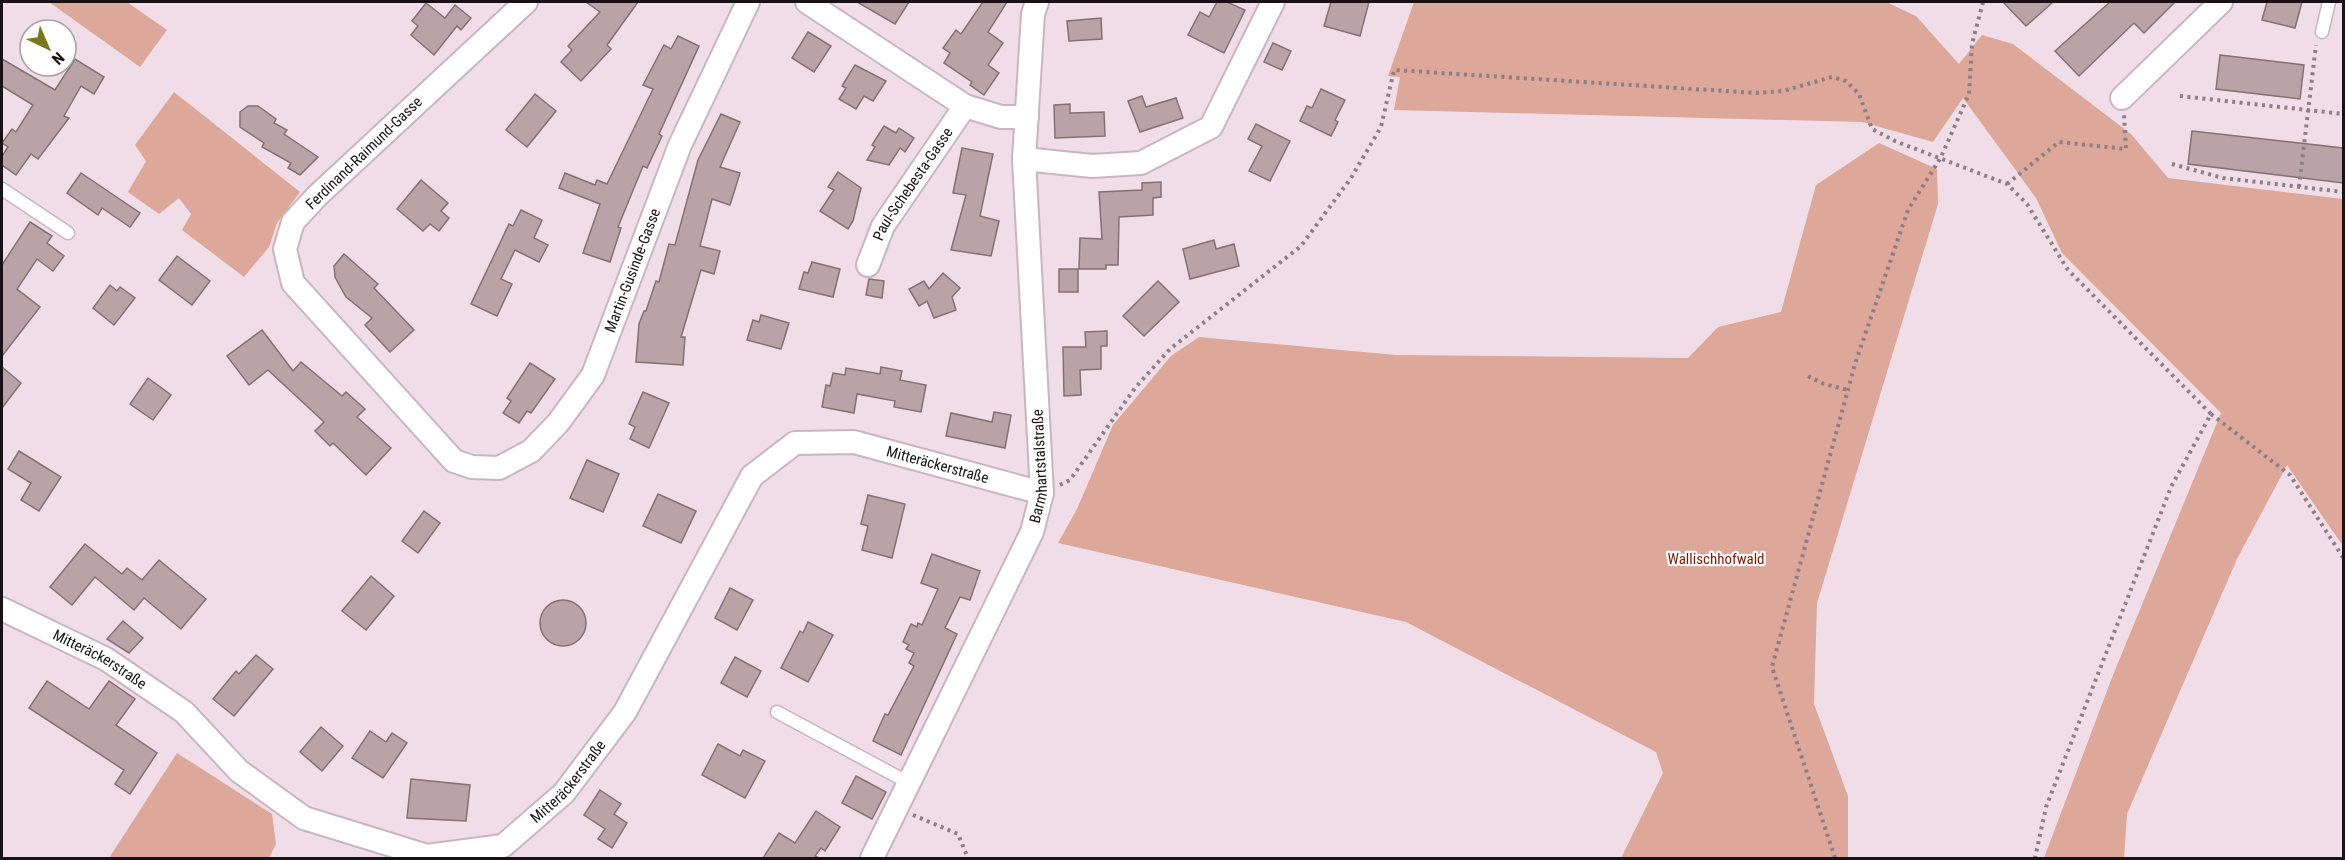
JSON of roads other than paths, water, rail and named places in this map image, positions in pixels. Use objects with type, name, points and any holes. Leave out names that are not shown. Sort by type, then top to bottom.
[{"type":"street","name":"Ferdinand-Raimund-Gasse","points":[[454,461],[293,283],[285,249],[293,222],[317,196],[526,2]]},
{"type":"street","name":"Martin-Gusinde-Gasse","points":[[454,461],[472,467],[499,468],[531,451],[558,423],[593,375],[680,145],[748,2]]},
{"type":"street","points":[[807,2],[966,106],[1001,117],[1027,117]]},
{"type":"street","name":"Barmhartstalstraße","points":[[872,858],[911,784],[1032,532],[1042,493],[1024,159],[1033,15],[1037,2]]},
{"type":"street","points":[[1024,159],[1092,166],[1141,163],[1211,127],[1273,2]]},
{"type":"street","points":[[2122,98],[2221,2]]},
{"type":"street","name":"Paul-Schebesta-Gasse","points":[[868,265],[883,226],[966,106]]},
{"type":"street","name":"Mitteräckerstraße","points":[[2,609],[106,659],[184,712],[239,771],[304,818],[426,857],[503,846],[564,793],[625,712],[752,476],[795,443],[854,442],[1042,493]]},
{"type":"lane","points":[[2322,32],[2329,2]]},
{"type":"lane","points":[[2,189],[68,233]]},
{"type":"lane","points":[[777,712],[911,784]]},
{"type":"park label","name":"Wallischhofwald","points":[[1716,559]]}]
